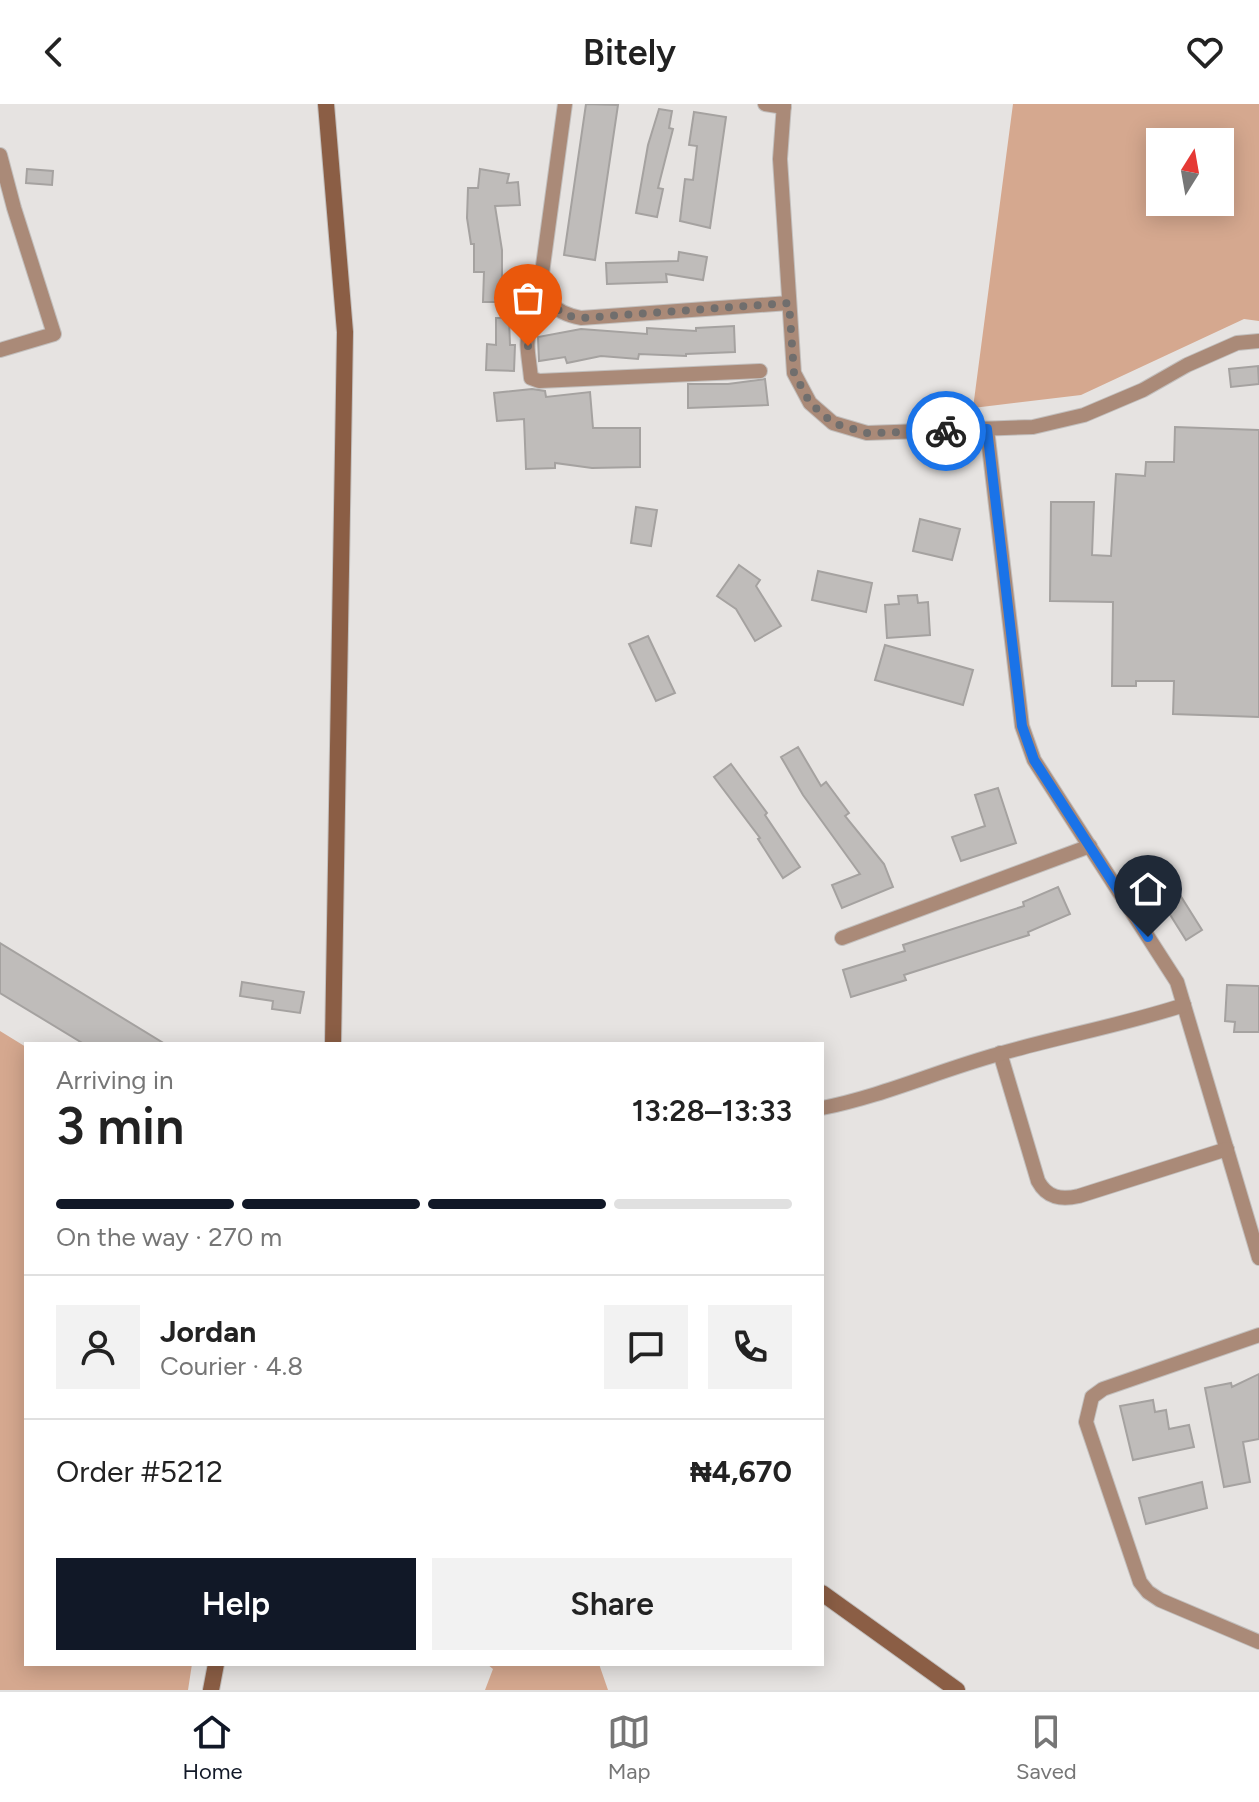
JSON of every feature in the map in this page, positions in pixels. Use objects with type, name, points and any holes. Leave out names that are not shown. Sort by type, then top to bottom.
[{"type":"street","points":[[326,104],[345,332],[333,1042]]},
{"type":"street","points":[[565,104],[542,273],[544,293],[552,305],[565,315],[581,318],[789,303]]},
{"type":"street","points":[[765,104],[784,105],[780,159],[794,373],[810,403],[833,423],[867,433],[1033,427],[1084,415],[1237,343],[1259,341]]},
{"type":"street","points":[[0,155],[54,334],[0,350]]},
{"type":"street","points":[[552,305],[533,321],[529,330],[531,378],[539,381],[760,371]]},
{"type":"street","points":[[987,429],[1022,726],[1034,760],[1177,982],[1259,1258]]},
{"type":"street","points":[[842,938],[1090,846]]},
{"type":"street","points":[[824,1107],[1000,1053],[1184,1005]]},
{"type":"street","points":[[1000,1053],[1038,1181],[1043,1190],[1052,1196],[1064,1199],[1079,1196],[1227,1149]]},
{"type":"street","points":[[1259,1335],[1103,1389],[1092,1397],[1086,1422],[1140,1582],[1160,1600],[1259,1642]]},
{"type":"street","points":[[824,1594],[957,1690]]},
{"type":"street","points":[[211,1690],[216,1666]]},
{"type":"shaded area","points":[[1013,104],[1259,104],[1259,321],[1244,319],[1081,395],[973,408]]},
{"type":"shaded area","points":[[0,1031],[24,1046],[24,1666],[192,1666],[188,1690],[0,1690]]},
{"type":"shaded area","points":[[489,1666],[600,1666],[608,1690],[485,1690],[493,1669]]},
{"type":"building","points":[[586,104],[618,105],[595,260],[564,255]]},
{"type":"building","points":[[659,109],[672,111],[669,128],[673,129],[658,188],[663,189],[657,217],[636,213],[648,145]]},
{"type":"building","points":[[694,112],[726,117],[710,228],[680,221],[685,179],[693,180],[697,146],[689,145]]},
{"type":"building","points":[[27,169],[53,171],[52,185],[26,183]]},
{"type":"building","points":[[480,169],[509,174],[507,183],[518,182],[520,205],[495,206],[502,250],[502,302],[483,302],[484,272],[474,272],[474,244],[471,244],[467,218],[468,188],[478,188]]},
{"type":"building","points":[[679,252],[707,257],[703,280],[666,274],[667,282],[607,284],[606,263],[678,261]]},
{"type":"building","points":[[496,318],[509,318],[510,345],[515,345],[514,371],[486,370],[487,344],[496,345]]},
{"type":"building","points":[[734,326],[735,352],[686,356],[639,354],[638,359],[601,356],[567,363],[565,357],[539,361],[538,337],[581,329],[647,334],[647,328],[696,331],[696,328]]},
{"type":"building","points":[[1258,366],[1259,384],[1231,387],[1229,369]]},
{"type":"building","points":[[765,379],[768,405],[688,408],[688,384],[728,384]]},
{"type":"building","points":[[532,389],[545,391],[546,397],[590,392],[593,428],[640,428],[640,467],[592,468],[555,463],[555,468],[526,469],[524,419],[497,421],[494,393]]},
{"type":"building","points":[[1175,427],[1259,430],[1259,717],[1173,714],[1174,681],[1136,681],[1136,686],[1112,686],[1113,602],[1050,601],[1051,502],[1094,502],[1092,555],[1111,556],[1116,474],[1145,476],[1146,462],[1174,462]]},
{"type":"building","points":[[636,507],[657,510],[651,546],[631,543]]},
{"type":"building","points":[[920,519],[960,529],[952,560],[913,551]]},
{"type":"building","points":[[739,565],[760,580],[756,586],[781,626],[755,641],[736,609],[717,596]]},
{"type":"building","points":[[818,571],[872,583],[866,612],[812,600]]},
{"type":"building","points":[[917,595],[918,603],[928,602],[930,635],[887,638],[885,605],[899,604],[898,596]]},
{"type":"building","points":[[648,636],[675,693],[656,701],[629,644]]},
{"type":"building","points":[[885,645],[973,670],[963,705],[875,680]]},
{"type":"building","points":[[798,747],[821,786],[826,782],[849,813],[845,816],[884,864],[893,887],[842,908],[832,885],[860,874],[803,795],[781,757]]},
{"type":"building","points":[[731,764],[767,813],[765,815],[800,867],[783,878],[760,838],[714,777]]},
{"type":"building","points":[[998,788],[1016,843],[961,861],[952,837],[985,826],[975,795]]},
{"type":"building","points":[[1170,879],[1202,930],[1186,940],[1154,889]]},
{"type":"building","points":[[1058,887],[1070,914],[1028,932],[1029,935],[904,975],[906,980],[851,997],[843,970],[905,951],[903,945],[1024,906],[1023,902]]},
{"type":"building","points":[[0,943],[162,1042],[81,1042],[0,993]]},
{"type":"building","points":[[242,982],[304,992],[300,1013],[272,1009],[273,1001],[240,996]]},
{"type":"building","points":[[1227,985],[1259,986],[1259,1032],[1234,1032],[1235,1022],[1225,1021]]},
{"type":"building","points":[[1259,1374],[1259,1439],[1243,1442],[1250,1482],[1224,1487],[1205,1388],[1231,1383],[1232,1387]]},
{"type":"building","points":[[1153,1400],[1155,1412],[1166,1410],[1169,1429],[1189,1425],[1194,1447],[1133,1460],[1120,1406]]},
{"type":"building","points":[[1202,1482],[1207,1508],[1146,1524],[1139,1498]]},
{"type":"way so far","points":[[528,346],[533,321],[552,305],[565,315],[581,318],[789,303],[794,373],[810,403],[833,423],[867,433],[946,431]]},
{"type":"route","points":[[946,431],[987,429],[1022,726],[1034,760],[1148,937]]}]
